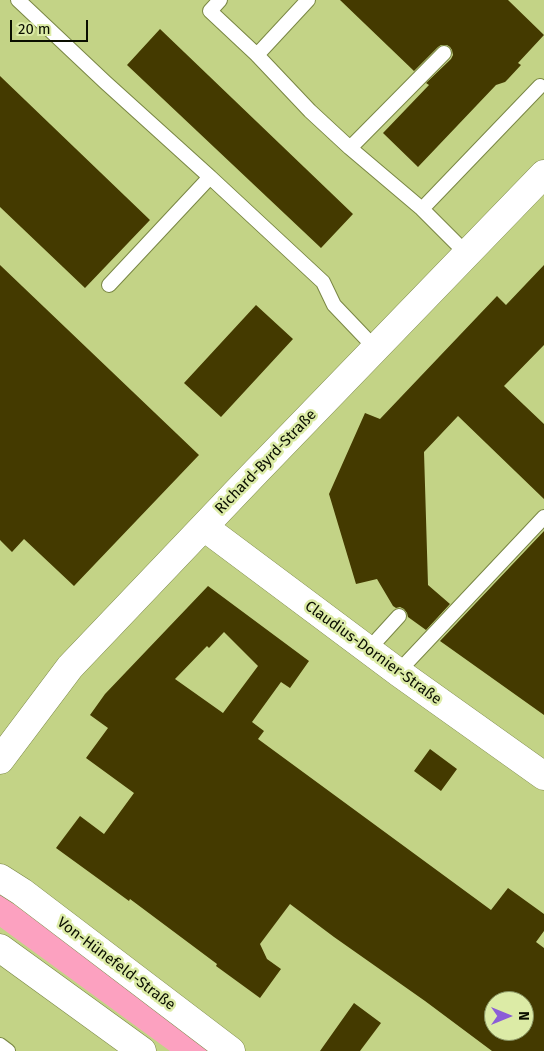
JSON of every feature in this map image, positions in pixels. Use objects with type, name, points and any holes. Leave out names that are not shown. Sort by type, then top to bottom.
[{"type":"street","name":"Richard-Byrd-Straße","points":[[0,760],[70,668],[544,174]]},
{"type":"street","name":"Claudius-Dornier-Straße","points":[[204,527],[398,672],[544,776]]},
{"type":"street","name":"Von-Hünefeld-Straße","points":[[0,878],[22,892],[231,1051]]},
{"type":"street","points":[[0,948],[142,1051]]},
{"type":"lane","points":[[18,0],[323,282],[334,305],[376,349]]},
{"type":"lane","points":[[220,0],[210,11],[258,55],[310,111],[350,148],[422,209],[467,254]]},
{"type":"lane","points":[[258,55],[308,0]]},
{"type":"lane","points":[[350,148],[444,53]]},
{"type":"lane","points":[[422,209],[540,86]]},
{"type":"lane","points":[[109,285],[210,177]]},
{"type":"lane","points":[[398,672],[544,516]]},
{"type":"lane","points":[[368,650],[399,616]]},
{"type":"lane","points":[[0,1045],[8,1051]]},
{"type":"shaded area","points":[[0,0],[544,0],[544,1051],[0,1051]]},
{"type":"shaded area","points":[[0,894],[215,1051],[170,1051],[0,927]]},
{"type":"building","points":[[340,0],[508,0],[544,35],[518,63],[521,65],[508,79],[496,85],[418,167],[383,133],[429,85],[426,83],[451,59],[453,55],[452,50],[447,45],[441,45],[414,71]]},
{"type":"building","points":[[160,29],[353,214],[321,248],[127,65]]},
{"type":"building","points":[[0,76],[150,220],[85,288],[0,207]]},
{"type":"building","points":[[0,265],[199,455],[74,586],[24,539],[12,552],[0,540]]},
{"type":"building","points":[[544,265],[544,345],[504,386],[544,424],[544,499],[458,416],[424,452],[428,585],[450,604],[426,630],[408,617],[404,609],[393,606],[377,579],[356,584],[329,494],[365,413],[380,419],[497,296],[506,305]]},
{"type":"building","points":[[256,305],[293,339],[221,417],[184,383]]},
{"type":"building","points":[[544,531],[544,715],[440,641]]},
{"type":"building","points":[[208,586],[309,661],[290,688],[281,682],[252,722],[264,731],[258,739],[491,910],[508,888],[544,914],[544,931],[536,942],[544,948],[544,1051],[492,1051],[290,904],[260,944],[267,959],[281,969],[260,998],[130,899],[129,901],[56,848],[80,816],[104,834],[134,793],[86,758],[108,728],[90,715],[105,694]],"holes":[[[224,632],[258,666],[223,713],[175,679],[207,646],[209,648]]]},
{"type":"building","points":[[430,749],[457,769],[441,791],[414,771]]},
{"type":"building","points":[[354,1003],[381,1023],[360,1051],[320,1051]]}]
